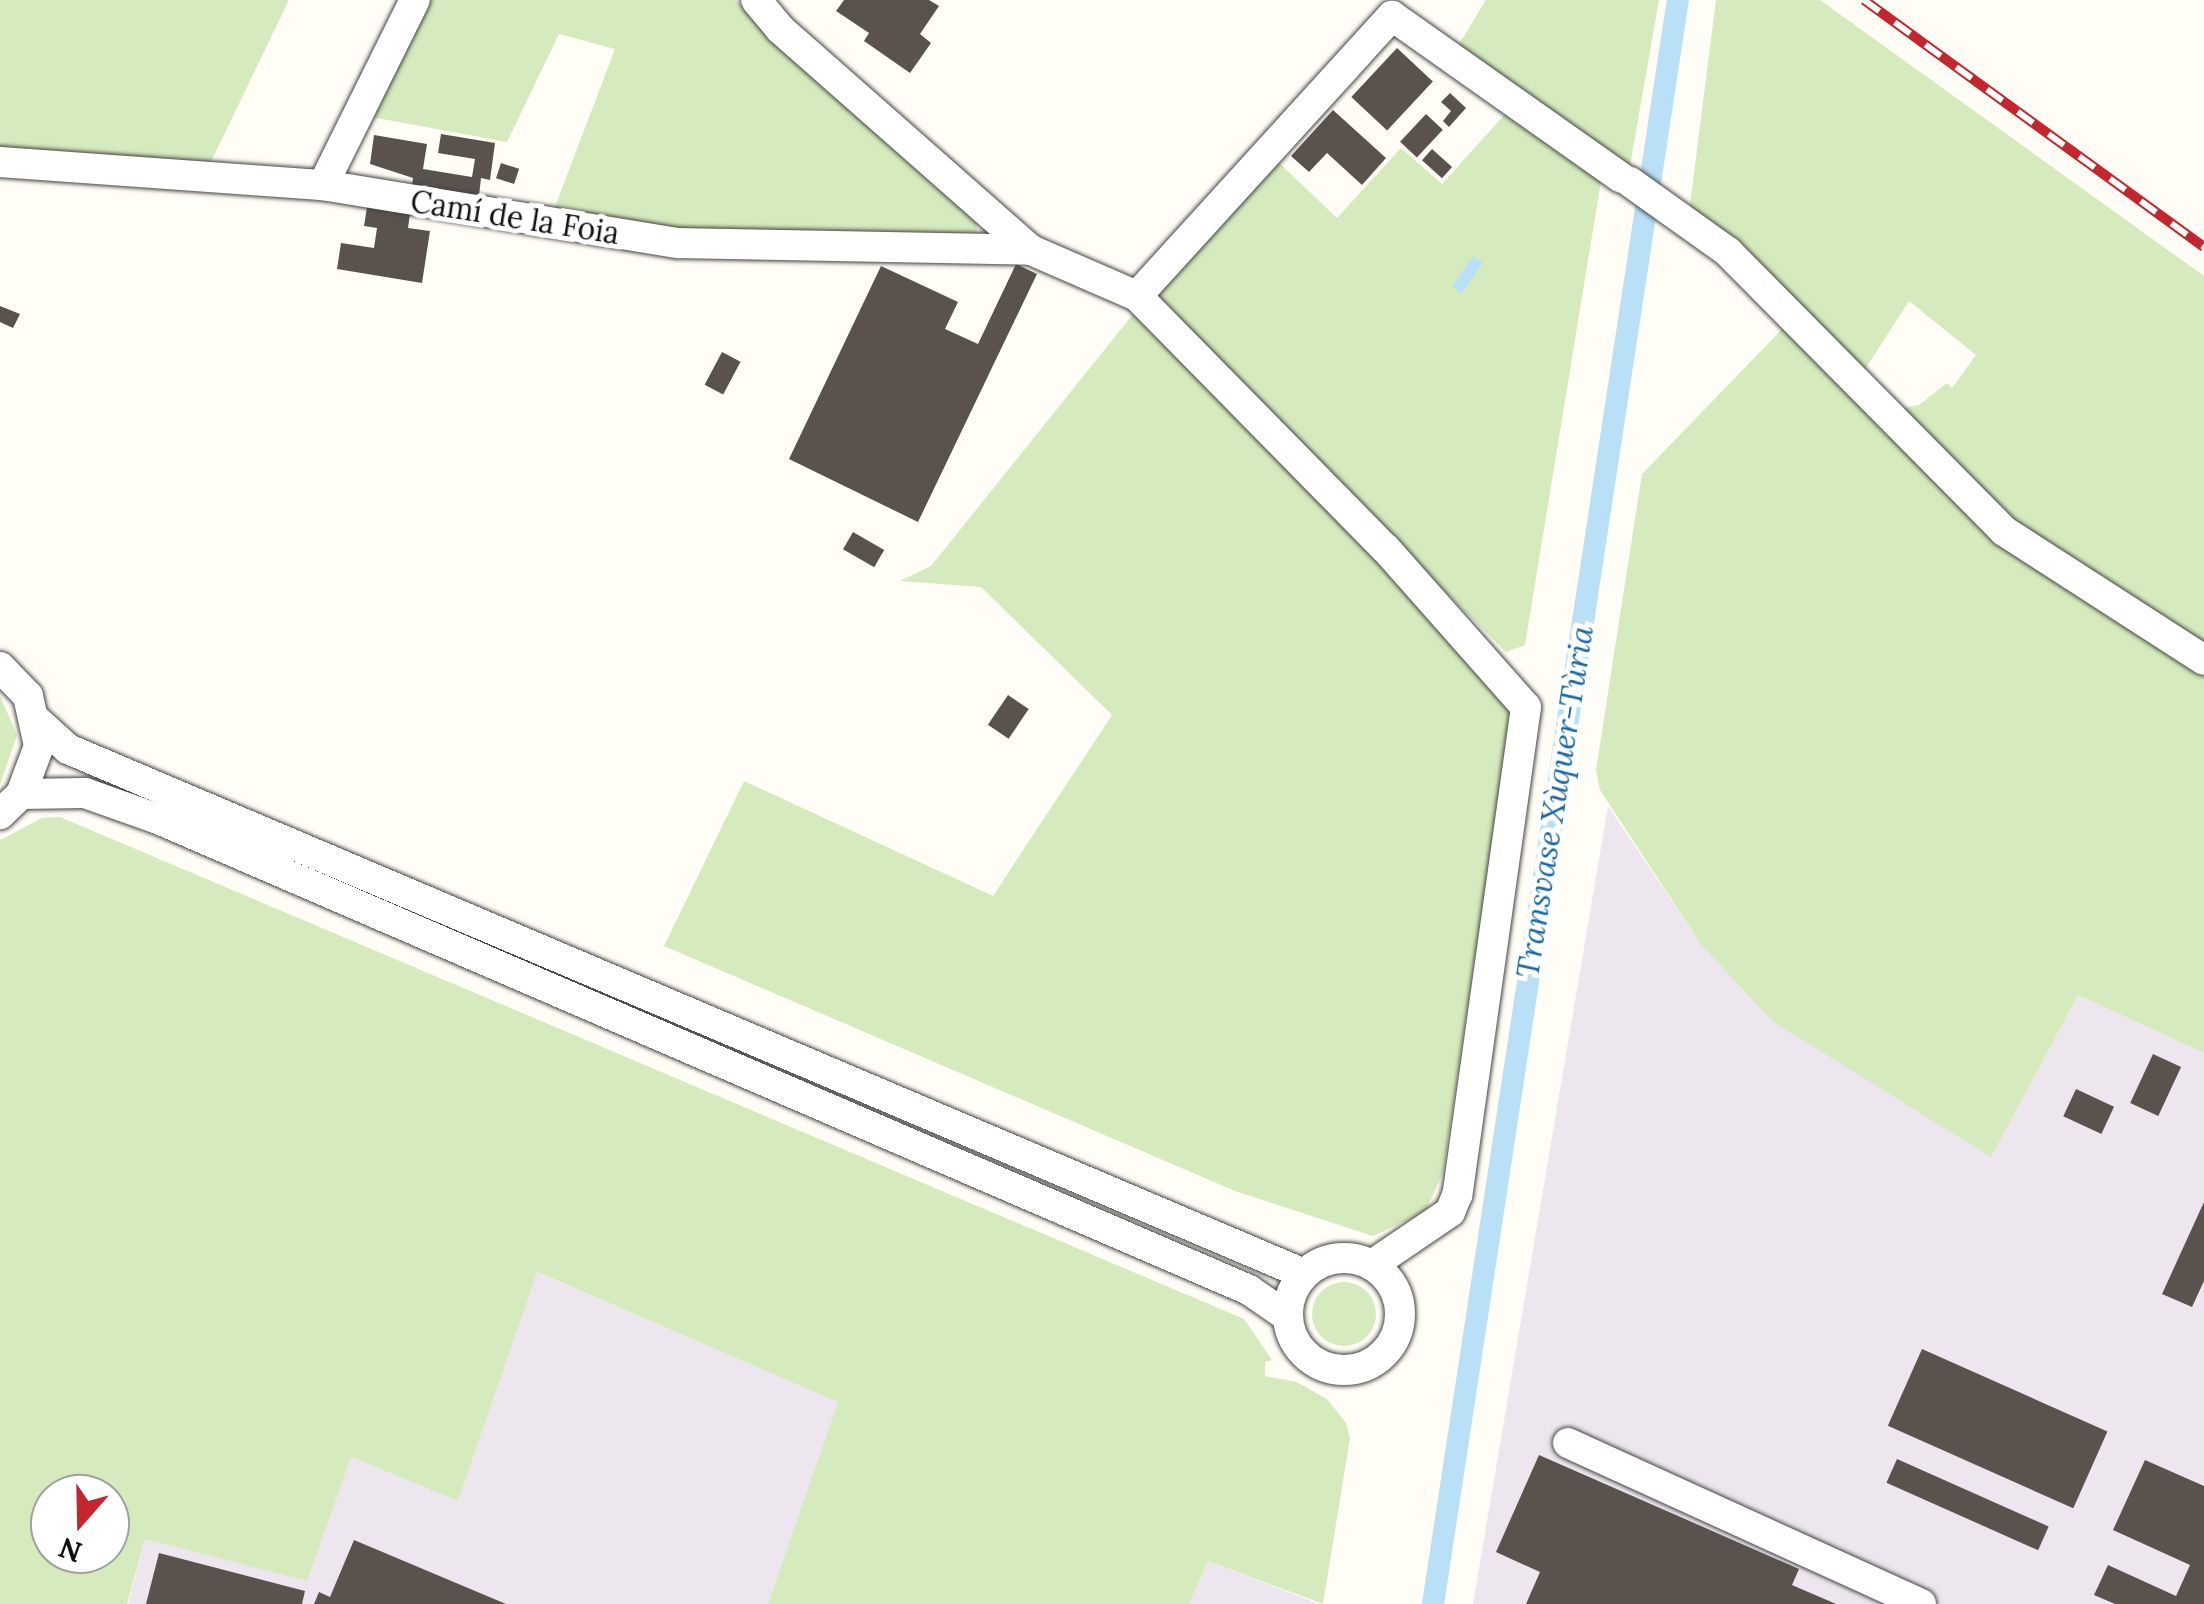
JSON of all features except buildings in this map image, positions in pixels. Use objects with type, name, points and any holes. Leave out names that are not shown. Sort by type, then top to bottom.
[{"type":"street","points":[[322,185],[415,0]]},
{"type":"street","points":[[756,0],[1031,250],[1137,296],[1386,549],[1526,708],[1457,1195],[1450,1212],[1372,1265]]},
{"type":"street","points":[[1137,296],[1381,8],[1626,180],[1668,204],[1728,252],[2004,531],[2204,660]]},
{"type":"street","name":"Camí de la Foia","points":[[0,162],[322,185],[678,244],[1031,250]]},
{"type":"street","points":[[0,667],[28,696],[37,721],[33,772],[10,804]]},
{"type":"street","points":[[37,721],[68,749],[1304,1274]]},
{"type":"street","points":[[10,804],[84,794],[158,819],[1249,1290],[1288,1318],[1310,1358],[1339,1370],[1369,1364],[1392,1342],[1400,1320],[1394,1288],[1372,1265],[1336,1258],[1304,1274],[1288,1318]]},
{"type":"street","points":[[1568,1444],[1921,1604]]},
{"type":"shaded area","points":[[1608,806],[1700,943],[1991,1156],[2078,995],[2204,1053],[2204,1604],[1473,1604]]},
{"type":"shaded area","points":[[536,1272],[839,1402],[768,1604],[128,1604],[145,1539],[351,1457],[458,1501]]},
{"type":"shaded area","points":[[1208,1561],[1319,1604],[1189,1604]]},
{"type":"green space","points":[[0,0],[289,0],[207,170],[0,153]]},
{"type":"green space","points":[[422,0],[736,0],[789,55],[976,216],[977,233],[963,240],[669,233],[553,212],[615,49],[559,34],[507,142],[366,116]]},
{"type":"green space","points":[[1486,0],[1659,0],[1629,171],[1454,52]]},
{"type":"green space","points":[[1716,0],[1820,0],[2204,276],[2204,1053],[2078,995],[1991,1157],[1772,1021],[1700,943],[1600,790],[1596,770],[1642,474],[1789,322],[1898,409],[1919,405],[1947,383],[1952,388],[1976,355],[1909,301],[1864,371],[1689,213]]},
{"type":"green space","points":[[1507,112],[1601,181],[1525,645],[1506,652],[1148,299],[1274,158],[1337,218],[1401,148],[1442,184]]},
{"type":"green space","points":[[1134,313],[1513,700],[1443,1173],[1425,1212],[1373,1236],[1235,1191],[664,946],[744,781],[993,896],[1112,715],[981,587],[900,581],[931,566]]},
{"type":"green space","points":[[0,696],[17,735],[0,785]]},
{"type":"green space","points":[[60,817],[1244,1319],[1272,1360],[1265,1362],[1265,1376],[1297,1382],[1328,1400],[1346,1423],[1350,1438],[1323,1604],[1208,1561],[1189,1604],[768,1604],[838,1402],[537,1272],[458,1501],[351,1457],[307,1581],[145,1539],[127,1604],[0,1604],[0,840],[42,818]]},
{"type":"green space","points":[[1344,1282],[1367,1291],[1376,1314],[1367,1337],[1344,1346],[1321,1337],[1312,1314],[1321,1291]]},
{"type":"water","points":[[1473,256],[1483,263],[1462,293],[1452,286]]},
{"type":"waterway","name":"Transvase Xùquer-Tùria","points":[[1433,1604],[1678,0]]},
{"type":"railway","points":[[1864,0],[2204,247]]}]
